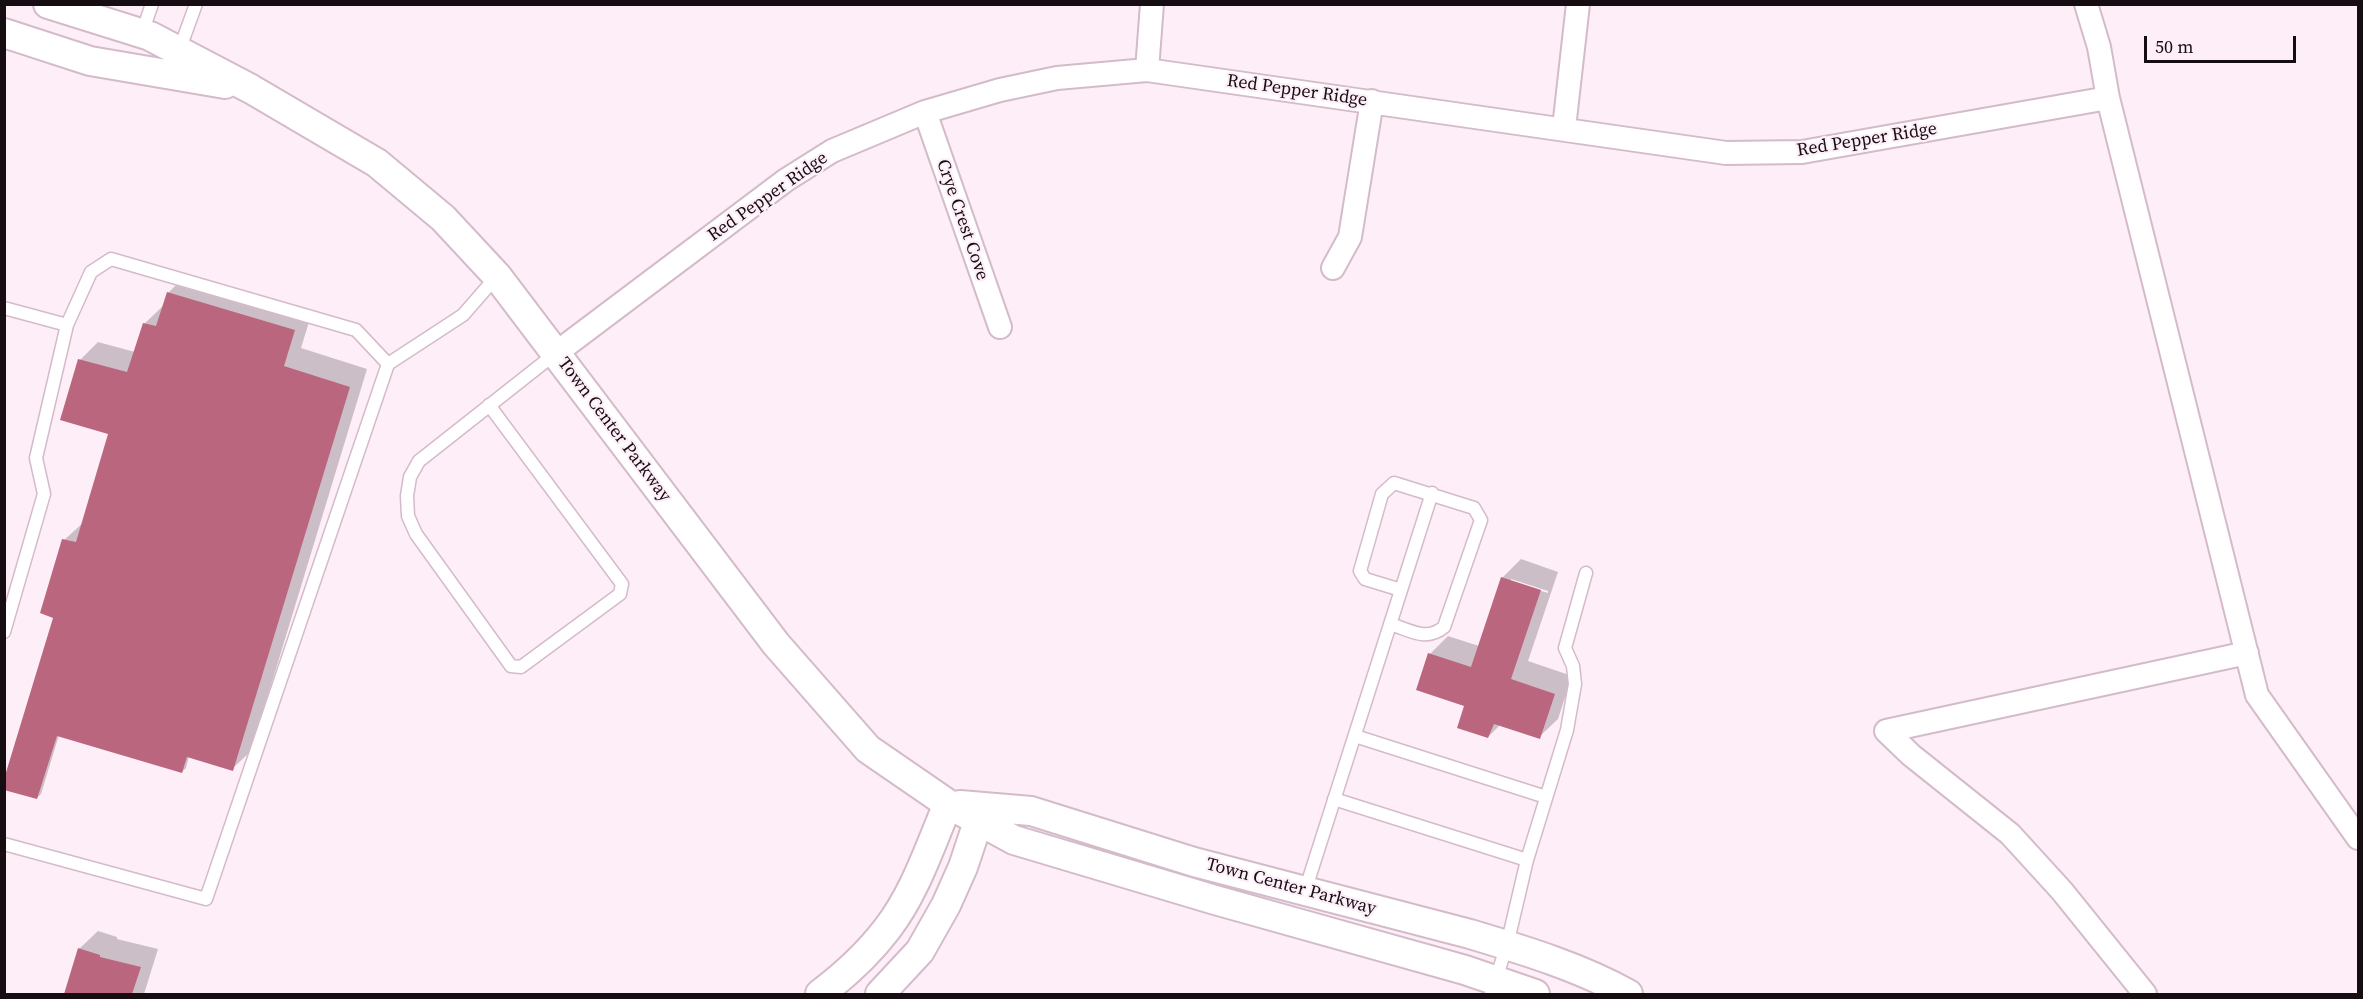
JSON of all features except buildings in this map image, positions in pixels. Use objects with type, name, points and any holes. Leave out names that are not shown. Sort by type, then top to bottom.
[{"type":"street","name":"Town Center Parkway","points":[[48,4],[142,33],[251,89],[377,163],[443,218],[497,276],[776,644],[868,749],[948,804],[980,813],[1031,811],[1194,862],[1507,945],[1608,983],[1628,994]]},
{"type":"street","points":[[1147,70],[1152,4]]},
{"type":"street","points":[[1564,128],[1578,4]]},
{"type":"street","points":[[2086,4],[2099,47],[2109,99],[2257,695],[2358,838]]},
{"type":"street","name":"Town Center Parkway","points":[[4,33],[90,61],[251,89]]},
{"type":"street","name":"Red Pepper Ridge","points":[[556,353],[786,180],[832,151],[925,112],[1000,90],[1057,78],[1147,70],[1564,128],[1725,153],[1802,152],[2109,99]]},
{"type":"street","points":[[1333,268],[1350,237],[1372,101]]},
{"type":"street","name":"Crye Crest Cove","points":[[925,112],[1000,327]]},
{"type":"street","points":[[2145,994],[2062,891],[2010,834],[1911,755],[1886,730],[2247,653]]},
{"type":"street","points":[[820,994],[848,973],[887,929],[912,886],[948,804]]},
{"type":"street","name":"Town Center Parkway","points":[[980,813],[1014,840],[1493,987],[1535,994]]},
{"type":"street","points":[[880,994],[920,951],[941,914],[963,867],[980,813]]},
{"type":"lane","points":[[142,33],[152,4]]},
{"type":"lane","points":[[179,51],[196,4]]},
{"type":"lane","points":[[4,632],[44,494],[36,458],[67,325],[91,272],[111,259],[356,330],[388,364]]},
{"type":"lane","points":[[4,844],[206,899],[388,364],[463,315],[497,276]]},
{"type":"lane","points":[[4,308],[67,325]]},
{"type":"lane","points":[[489,405],[622,584],[620,594],[521,667],[511,666],[416,534],[408,516],[406,496],[410,477],[419,461],[489,405],[556,353]]},
{"type":"lane","points":[[1390,624],[1426,635],[1435,634],[1444,627],[1479,530],[1481,520],[1474,508],[1394,483],[1382,494],[1360,572],[1365,579],[1401,591]]},
{"type":"lane","points":[[1305,891],[1432,493]]},
{"type":"lane","points":[[1493,987],[1507,945],[1527,860],[1567,730],[1575,684],[1573,666],[1565,648],[1586,573]]},
{"type":"lane","points":[[1355,736],[1546,797]]},
{"type":"lane","points":[[1334,799],[1527,860]]}]
